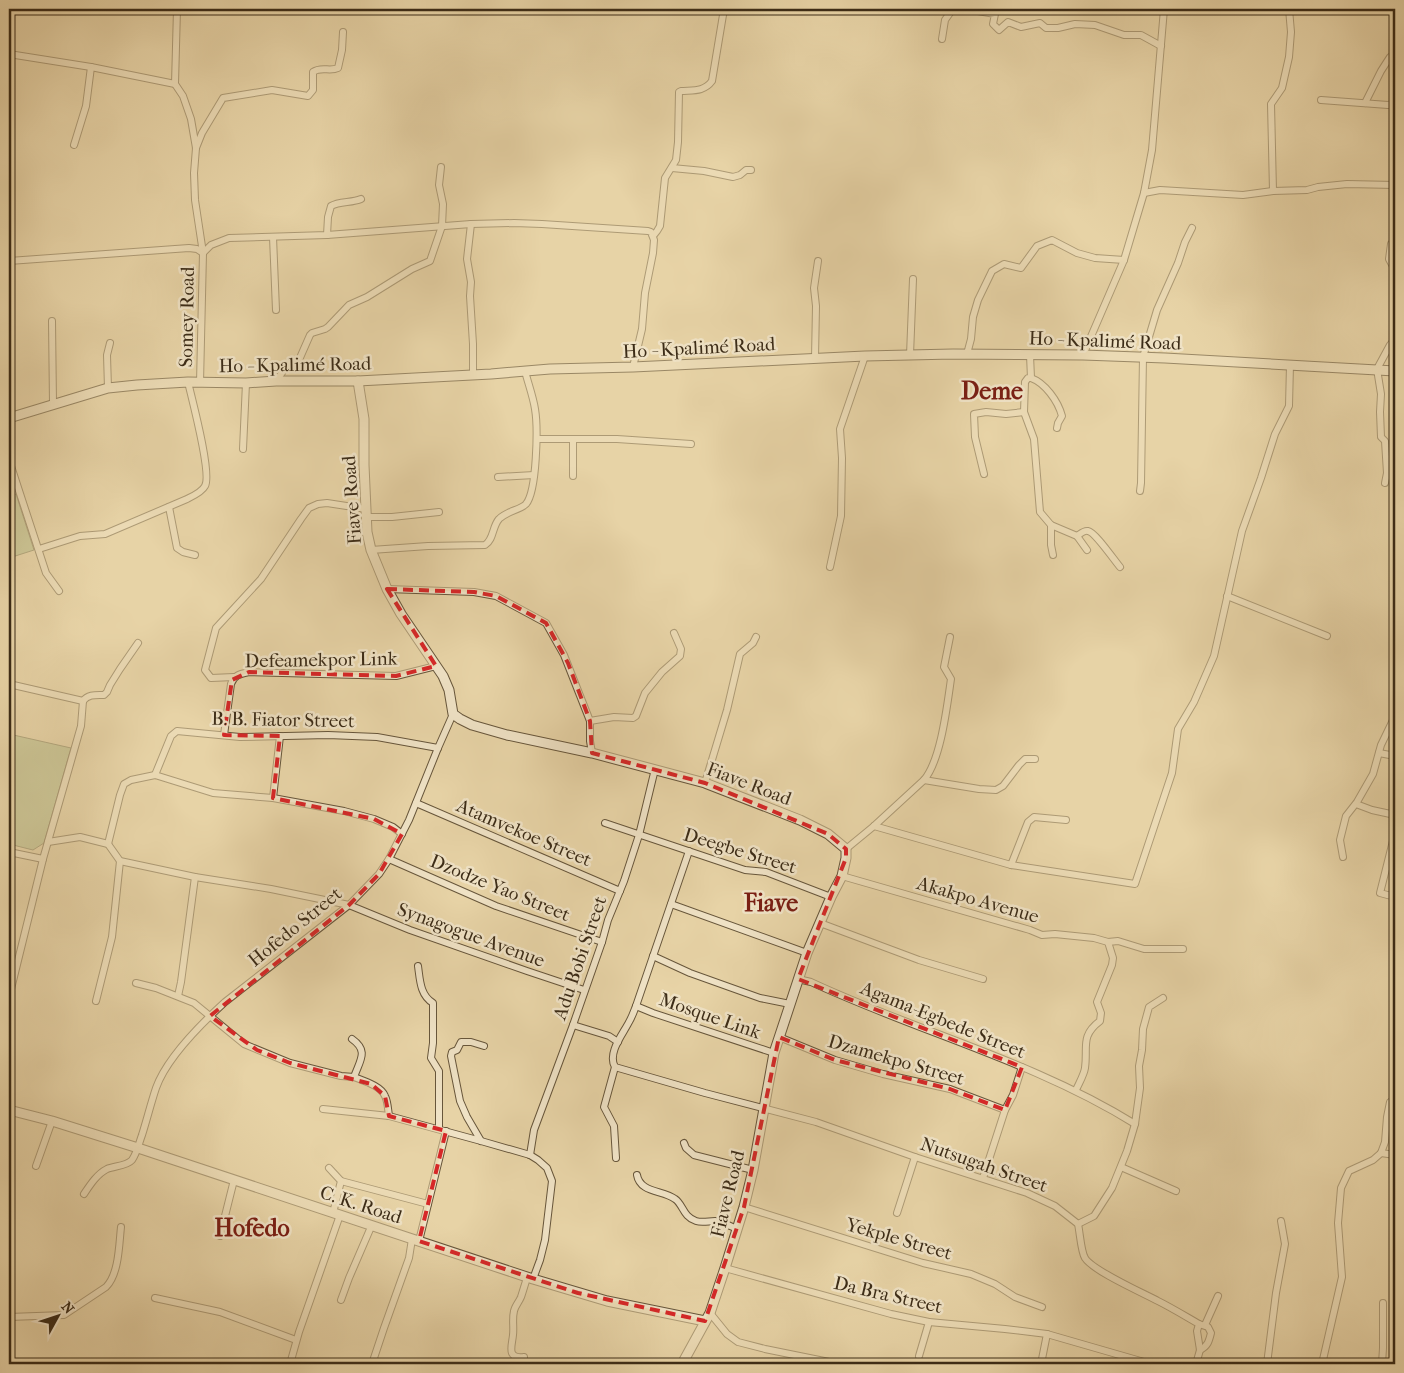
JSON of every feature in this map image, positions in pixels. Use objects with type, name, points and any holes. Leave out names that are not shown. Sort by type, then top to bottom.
[{"type":"street","points":[[176,9],[175,84],[183,96],[191,119],[196,148]]},
{"type":"street","points":[[653,236],[658,232],[660,226],[665,178],[675,163],[679,92],[705,88],[712,81],[724,9]]},
{"type":"street","points":[[1083,356],[1124,260],[1144,193],[1152,150],[1164,9]]},
{"type":"street","points":[[1273,191],[1271,104],[1282,88],[1289,57],[1291,32],[1289,9]]},
{"type":"street","points":[[942,39],[945,20],[952,10],[972,10],[995,14],[993,24],[999,30],[1008,22],[1022,27],[1040,23],[1046,28],[1058,28],[1075,24],[1095,25],[1124,35],[1141,35],[1161,46]]},
{"type":"street","points":[[196,148],[202,133],[223,98],[272,90],[308,96],[313,90],[313,72],[315,70],[318,68],[338,68],[343,32]]},
{"type":"street","points":[[9,54],[91,67],[175,84]]},
{"type":"street","points":[[1365,102],[1390,57],[1395,56]]},
{"type":"street","points":[[74,145],[86,106],[91,67]]},
{"type":"street","points":[[1321,100],[1388,104],[1395,102]]},
{"type":"street","name":"Somey Road","points":[[196,148],[194,173],[195,200],[203,253],[200,382]]},
{"type":"street","points":[[276,382],[284,370],[299,360],[307,339],[312,333],[325,329],[349,305],[367,297],[412,269],[430,261],[442,226],[443,204],[439,185],[441,167]]},
{"type":"street","points":[[672,168],[697,170],[733,177],[740,175],[746,170],[751,170]]},
{"type":"street","points":[[1144,193],[1160,190],[1243,195],[1273,191],[1307,190],[1348,184],[1395,185]]},
{"type":"street","points":[[327,235],[330,206],[361,199]]},
{"type":"street","points":[[9,261],[189,248],[197,249],[203,253],[211,245],[229,238],[327,235],[471,224],[514,223],[638,229],[651,232],[654,240],[645,293],[642,329],[633,367]]},
{"type":"street","points":[[471,224],[467,259],[471,282],[473,375]]},
{"type":"street","points":[[1140,491],[1143,357],[1156,310],[1192,228]]},
{"type":"street","points":[[273,237],[276,310]]},
{"type":"street","points":[[967,354],[971,339],[973,317],[978,300],[992,271],[1004,264],[1020,268],[1037,246],[1052,240],[1086,256],[1124,260]]},
{"type":"street","points":[[1391,244],[1389,259],[1395,270]]},
{"type":"street","points":[[815,358],[816,306],[814,288],[818,261]]},
{"type":"street","points":[[910,355],[913,279]]},
{"type":"street","points":[[52,321],[53,404]]},
{"type":"street","points":[[1385,483],[1387,472],[1385,441],[1380,437],[1382,394],[1378,369],[1390,344],[1395,339]]},
{"type":"street","points":[[108,388],[107,355],[110,343]]},
{"type":"street","name":"Ho - Kpalimé Road","points":[[9,418],[108,388],[188,382],[358,381],[550,369],[865,356],[967,354],[1143,357],[1395,371]]},
{"type":"street","points":[[1030,355],[1031,378]]},
{"type":"street","points":[[830,567],[841,516],[842,467],[840,429],[865,356]]},
{"type":"street","points":[[874,826],[1010,865],[1135,884],[1172,773],[1178,729],[1194,702],[1214,656],[1242,531],[1274,434],[1289,406],[1290,365]]},
{"type":"street","points":[[371,550],[485,545],[489,543],[496,522],[502,516],[523,507],[530,498],[537,439],[535,409],[525,371]]},
{"type":"street","points":[[1057,428],[1062,416],[1057,403],[1038,380],[1028,378],[1025,382],[1024,412],[1034,439],[1040,512],[1050,525],[1077,536],[1087,550]]},
{"type":"street","name":"Fiave Road","points":[[358,381],[364,419],[367,532],[371,550],[387,589],[401,614],[443,676],[449,690],[454,714],[460,720],[507,735],[592,753],[705,783],[800,820],[828,834],[846,848],[842,876],[807,953],[774,1054],[753,1170],[744,1207],[725,1268],[708,1317],[682,1364]]},
{"type":"street","points":[[39,549],[80,536],[106,534],[195,495],[206,486],[204,457],[188,382]]},
{"type":"street","points":[[244,449],[246,383]]},
{"type":"street","points":[[984,474],[975,437],[974,414],[986,412],[1006,414],[1024,412]]},
{"type":"street","points":[[537,439],[617,439],[691,444]]},
{"type":"street","points":[[573,440],[573,476]]},
{"type":"street","points":[[9,460],[46,573],[58,591]]},
{"type":"street","points":[[498,477],[534,475]]},
{"type":"street","points":[[234,677],[211,678],[205,670],[216,628],[261,579],[310,508],[318,504],[327,503],[366,513],[392,517],[439,512]]},
{"type":"street","points":[[169,507],[177,548],[183,552],[196,555]]},
{"type":"street","points":[[1050,525],[1053,555]]},
{"type":"street","points":[[1077,536],[1085,530],[1089,531],[1120,567]]},
{"type":"street","points":[[387,589],[482,593],[496,596],[546,623],[564,655],[590,721],[592,753]]},
{"type":"street","points":[[1227,596],[1327,636]]},
{"type":"street","points":[[590,721],[614,717],[633,718],[636,716],[645,693],[662,672],[680,656],[681,649],[674,632]]},
{"type":"street","points":[[705,783],[727,710],[740,654],[753,642],[756,636]]},
{"type":"street","points":[[846,848],[874,826],[930,773],[937,754],[951,679],[944,667],[950,636]]},
{"type":"street","points":[[9,997],[43,859],[81,726],[83,702],[87,697],[106,693],[138,643]]},
{"type":"street","name":"Defeamekpor Link","points":[[224,735],[231,684],[234,677],[249,672],[396,676],[436,666]]},
{"type":"street","points":[[9,684],[83,702]]},
{"type":"street","name":"Hofedo Street","points":[[138,1148],[157,1085],[167,1067],[187,1040],[226,1002],[349,906],[379,874],[402,834],[454,714]]},
{"type":"street","points":[[1343,857],[1340,840],[1346,816],[1356,804],[1373,774],[1381,745],[1395,716]]},
{"type":"street","name":"B. B. Fiator Street","points":[[154,775],[175,732],[240,737],[377,737],[438,748]]},
{"type":"street","points":[[272,798],[280,736]]},
{"type":"street","points":[[1379,753],[1395,756]]},
{"type":"street","points":[[924,780],[996,790],[1004,786],[1025,759],[1035,760]]},
{"type":"street","name":"Adu Bobi Street","points":[[530,1155],[534,1130],[573,1025],[639,835],[655,769]]},
{"type":"street","points":[[108,844],[124,784],[131,780],[154,775],[213,793],[272,798],[352,813],[374,819],[393,827],[402,834]]},
{"type":"street","name":"Atamvekoe Street","points":[[416,803],[620,891]]},
{"type":"street","points":[[1356,804],[1395,815]]},
{"type":"street","points":[[1010,865],[1028,822],[1034,817],[1066,820]]},
{"type":"street","name":"Deegbe Street","points":[[605,823],[745,870],[766,872],[831,898]]},
{"type":"street","points":[[1395,833],[1380,893],[1395,896]]},
{"type":"street","points":[[48,842],[80,837],[108,844],[120,861],[112,937],[96,1001]]},
{"type":"street","points":[[616,1158],[614,1126],[604,1107],[615,1067],[613,1060],[615,1048],[636,1006],[689,851]]},
{"type":"street","points":[[9,852],[43,859]]},
{"type":"street","name":"Dzodze Yao Street","points":[[389,858],[496,906],[602,942]]},
{"type":"street","name":"Synagogue Avenue","points":[[120,861],[195,877],[271,889],[349,906],[417,932],[584,990]]},
{"type":"street","name":"Akakpo Avenue","points":[[842,876],[1042,935],[1055,934],[1094,938],[1108,942],[1118,941],[1144,948],[1183,949]]},
{"type":"street","points":[[178,996],[182,982],[195,877]]},
{"type":"street","points":[[671,904],[807,953]]},
{"type":"street","points":[[820,923],[919,960],[983,979]]},
{"type":"street","points":[[1076,1090],[1085,1070],[1087,1036],[1093,1026],[1100,1021],[1101,1013],[1097,1002],[1113,958],[1108,942]]},
{"type":"street","points":[[653,956],[690,973],[760,998],[790,1004]]},
{"type":"street","points":[[372,1364],[428,1204],[442,1130],[439,1071],[431,1058],[433,1003],[427,999],[420,987],[418,966]]},
{"type":"street","name":"Agama-Egbede Street","points":[[798,979],[811,982],[1076,1090],[1112,1109],[1135,1124]]},
{"type":"street","points":[[136,983],[194,1003],[244,1044],[257,1050],[290,1063],[341,1076],[354,1077],[371,1084],[385,1096],[390,1116]]},
{"type":"street","points":[[1163,998],[1149,1007],[1143,1028],[1139,1066],[1140,1088],[1135,1124],[1121,1167],[1112,1188],[1094,1216],[1078,1224],[1086,1259],[1099,1270],[1202,1325],[1208,1326],[1211,1333],[1209,1341],[1200,1350]]},
{"type":"street","name":"Mosque Link","points":[[636,1006],[774,1054]]},
{"type":"street","points":[[573,1025],[608,1036],[618,1042]]},
{"type":"street","points":[[608,1036],[624,1030]]},
{"type":"street","name":"Dzamekpo Street","points":[[779,1037],[835,1060],[883,1074],[950,1089],[1005,1110]]},
{"type":"street","points":[[352,1039],[361,1046],[363,1052],[354,1077]]},
{"type":"street","points":[[480,1140],[460,1101],[451,1056],[452,1052],[457,1050],[461,1042],[470,1042],[484,1046]]},
{"type":"street","name":"Nutsugah Street","points":[[615,1067],[816,1122],[915,1157],[983,1178],[1027,1193],[1056,1206],[1078,1224]]},
{"type":"street","points":[[983,1178],[1005,1110],[1022,1067]]},
{"type":"street","points":[[1322,1364],[1342,1277],[1338,1223],[1341,1188],[1349,1171],[1373,1160],[1381,1153],[1385,1142],[1390,1102],[1395,1100]]},
{"type":"street","points":[[323,1109],[390,1116],[530,1155],[547,1168],[552,1181],[540,1260],[514,1311],[514,1335],[511,1350],[518,1358],[524,1357]]},
{"type":"street","name":"C. K. Road","points":[[9,1110],[52,1121],[138,1148],[371,1227],[530,1278],[608,1301],[708,1317]]},
{"type":"street","points":[[36,1166],[52,1121]]},
{"type":"street","points":[[684,1143],[686,1148],[694,1154],[753,1170]]},
{"type":"street","points":[[84,1194],[103,1172],[131,1161],[138,1148]]},
{"type":"street","points":[[1381,1153],[1395,1155]]},
{"type":"street","points":[[897,1213],[915,1157]]},
{"type":"street","points":[[1121,1167],[1176,1191]]},
{"type":"street","points":[[329,1168],[341,1181],[428,1204]]},
{"type":"street","points":[[637,1175],[637,1179],[641,1184],[675,1199],[685,1213],[695,1221],[717,1221],[737,1230]]},
{"type":"street","points":[[220,1236],[234,1180]]},
{"type":"street","points":[[290,1364],[337,1214],[341,1181]]},
{"type":"street","name":"Yekple Street","points":[[744,1207],[923,1263],[971,1274],[995,1284],[1015,1297],[1042,1307]]},
{"type":"street","points":[[1267,1364],[1276,1293],[1285,1244],[1281,1221]]},
{"type":"street","points":[[9,1317],[64,1315],[106,1287],[114,1273],[121,1227]]},
{"type":"street","points":[[341,1300],[371,1227]]},
{"type":"street","name":"Da Bra Street","points":[[725,1268],[891,1314],[929,1322],[1047,1334],[1151,1364]]},
{"type":"street","points":[[1196,1364],[1200,1350],[1197,1331],[1218,1296]]},
{"type":"street","points":[[155,1298],[220,1312],[296,1340]]},
{"type":"street","points":[[1382,1364],[1383,1303]]},
{"type":"street","points":[[708,1317],[727,1334],[743,1344],[839,1364]]},
{"type":"street","points":[[919,1356],[929,1322]]},
{"type":"street","points":[[1041,1364],[1047,1334]]},
{"type":"highlighted area","points":[[387,589],[474,592],[496,596],[534,616],[546,623],[568,663],[590,721],[592,753],[705,783],[828,834],[846,849],[846,858],[798,979],[1022,1067],[1005,1110],[950,1089],[835,1060],[779,1037],[744,1207],[705,1321],[578,1293],[419,1241],[446,1131],[389,1116],[385,1096],[371,1084],[290,1063],[257,1050],[210,1016],[349,905],[379,874],[402,834],[374,819],[273,798],[280,736],[224,735],[232,680],[249,672],[396,676],[436,666]]},
{"type":"green space","points":[[16,494],[34,550],[9,558],[9,497]]},
{"type":"green space","points":[[9,734],[71,748],[44,843],[33,850],[9,844]]},
{"type":"district","name":"Deme","points":[[992,391]]},
{"type":"district","name":"Fiave","points":[[771,903]]},
{"type":"district","name":"Hofedo","points":[[252,1228]]}]
